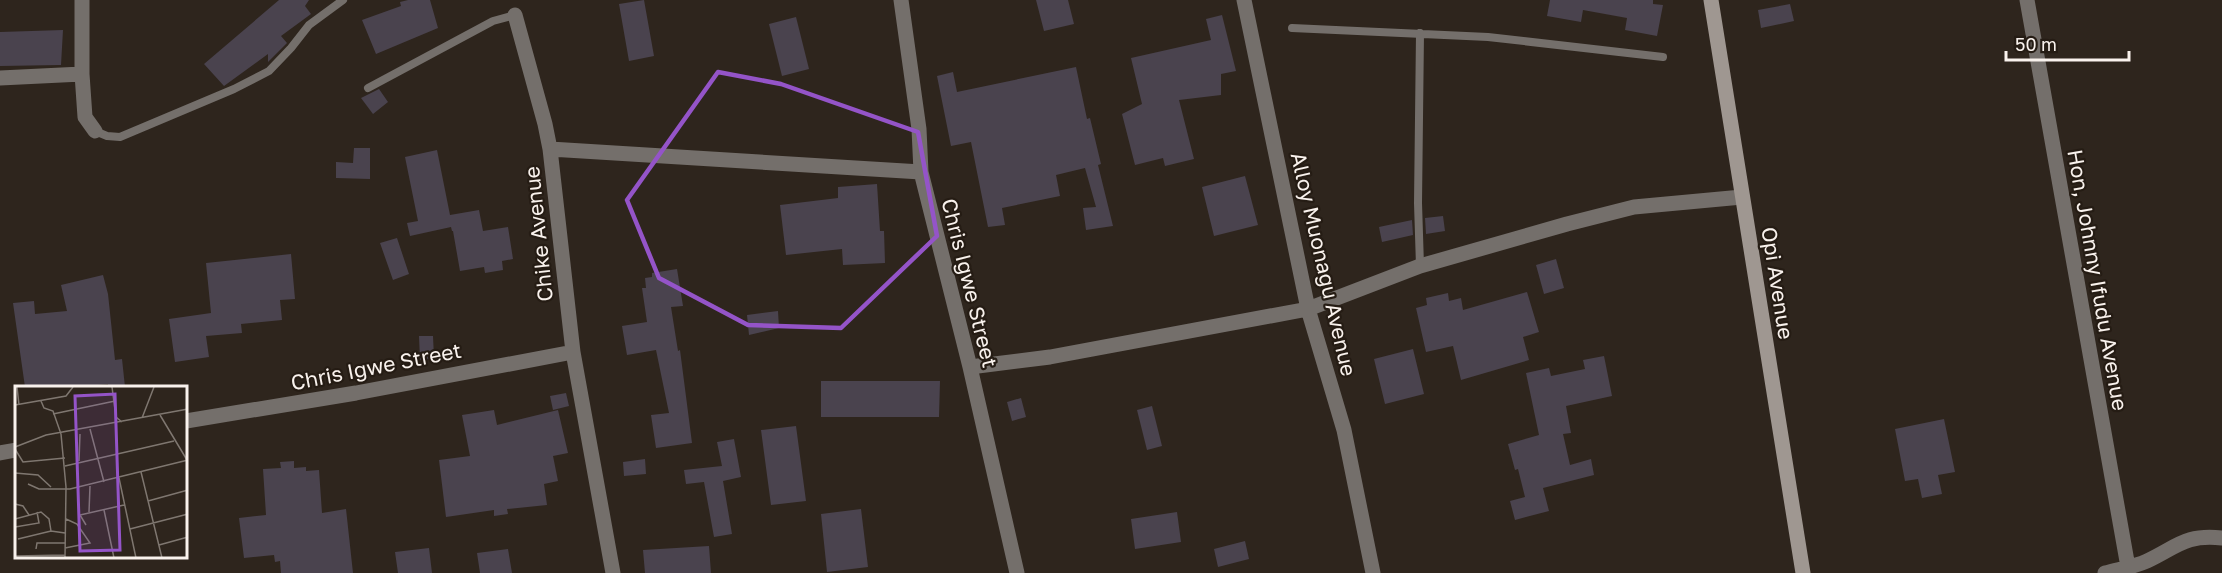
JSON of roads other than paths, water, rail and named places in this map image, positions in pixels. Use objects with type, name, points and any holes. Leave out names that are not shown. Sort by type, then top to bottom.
[{"type":"street","points":[[82,0],[82,74],[85,117],[95,131]]},
{"type":"street","name":"Chris Igwe Street","points":[[901,0],[919,129],[921,172],[970,367],[1017,573]]},
{"type":"street","name":"Alloy Muonagu Avenue","points":[[1244,0],[1308,309],[1344,430],[1373,573]]},
{"type":"street","name":"Opi Avenue","points":[[1711,0],[1803,573]]},
{"type":"street","name":"Hon, Johnny Ifudu Avenue","points":[[2027,0],[2128,567]]},
{"type":"street","points":[[515,15],[550,149]]},
{"type":"street","points":[[0,78],[82,74]]},
{"type":"street","name":"Chike Avenue","points":[[613,573],[573,352],[550,149],[921,172]]},
{"type":"street","points":[[970,367],[1050,357],[1308,309],[1420,266],[1568,224],[1634,207],[1742,197]]},
{"type":"street","name":"Chris Igwe Street","points":[[188,422],[573,352]]},
{"type":"street","points":[[0,453],[15,450]]},
{"type":"street","points":[[2105,573],[2146,561],[2180,542],[2206,536],[2222,538]]},
{"type":"lane","points":[[95,131],[107,136],[120,137],[234,89],[269,71],[309,25],[343,0]]},
{"type":"lane","points":[[368,87],[494,21],[515,15]]},
{"type":"lane","points":[[1292,28],[1488,37],[1663,57]]},
{"type":"lane","points":[[1420,33],[1420,266]]}]
